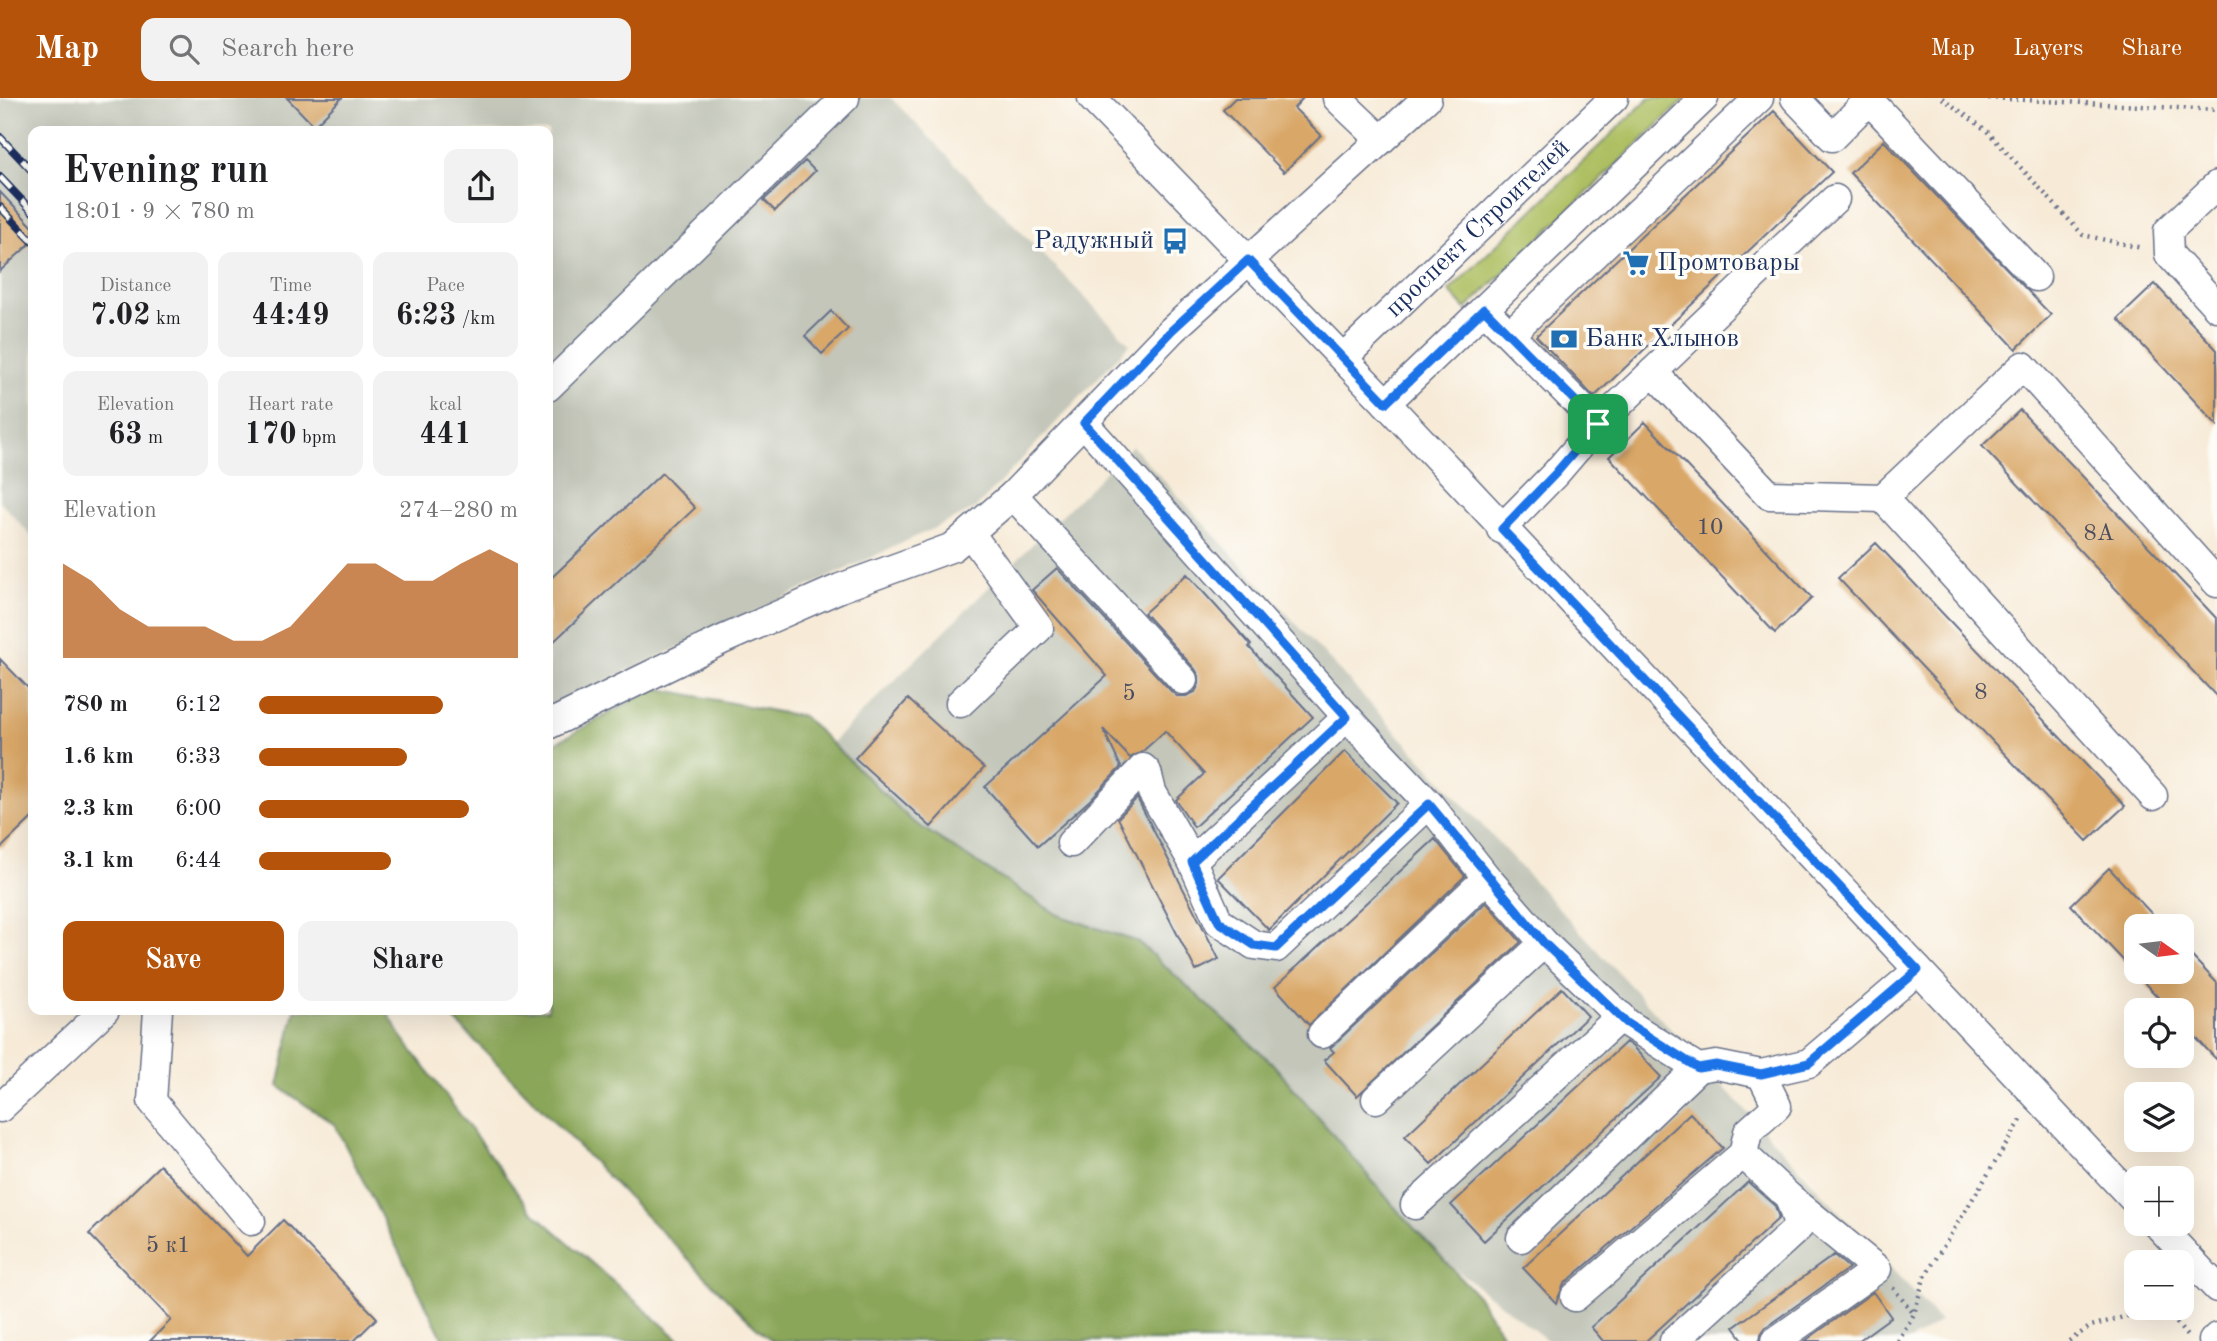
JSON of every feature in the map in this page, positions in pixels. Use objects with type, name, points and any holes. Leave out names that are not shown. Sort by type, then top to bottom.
[{"type":"street","points":[[553,382],[845,98]]},
{"type":"street","points":[[1092,98],[1386,403],[2124,1189]]},
{"type":"street","points":[[1337,98],[1381,140]]},
{"type":"street","points":[[553,723],[722,640],[840,588],[953,547],[1013,495],[1172,330],[1427,98]]},
{"type":"street","name":"проспект Строителей","points":[[1343,358],[1614,98]]},
{"type":"street","points":[[1386,403],[1704,98]]},
{"type":"street","points":[[1510,334],[1759,98]]},
{"type":"street","points":[[1795,98],[1832,137],[1868,99],[2036,277]]},
{"type":"street","points":[[2217,185],[2168,231],[2169,254],[2217,307]]},
{"type":"street","points":[[1502,529],[1598,424],[1835,199]]},
{"type":"street","points":[[1484,309],[1598,424]]},
{"type":"street","points":[[1653,372],[1769,495],[1883,498],[2023,366],[2217,583]]},
{"type":"street","points":[[1084,423],[1347,717],[1429,804],[1544,943],[1627,1023],[1698,1068]]},
{"type":"street","points":[[1013,495],[1183,680]]},
{"type":"street","points":[[1883,498],[2153,796]]},
{"type":"street","points":[[960,703],[1039,628],[970,533]]},
{"type":"street","points":[[1192,862],[1347,717]]},
{"type":"street","points":[[1071,843],[1143,768],[1147,772],[1152,792],[1192,862],[1219,922],[1254,945],[1276,948],[1429,804]]},
{"type":"street","points":[[1322,1034],[1488,878]]},
{"type":"street","points":[[1376,1099],[1544,943]]},
{"type":"street","points":[[1521,1238],[1698,1068],[1716,1065],[1761,1074],[1809,1063],[1918,970]]},
{"type":"street","points":[[0,1108],[101,1015]]},
{"type":"street","points":[[158,1015],[152,1101],[251,1221]]},
{"type":"street","points":[[1415,1205],[1621,1016]]},
{"type":"street","points":[[1574,1297],[1743,1154],[1748,1132],[1777,1106],[1761,1074]]},
{"type":"street","points":[[1743,1154],[1789,1197],[1877,1269],[1776,1341]]},
{"type":"street","points":[[1674,1341],[1799,1227],[1789,1197]]},
{"type":"street","points":[[2168,1236],[2217,1288]]},
{"type":"street","points":[[2213,1341],[2217,1337]]},
{"type":"path","points":[[1941,98],[1986,130],[2083,235],[2169,254]]},
{"type":"path","points":[[1987,98],[2217,110]]},
{"type":"path","points":[[1898,1341],[1914,1314],[1924,1278],[2036,1096]]},
{"type":"path","points":[[1877,1269],[1914,1314]]},
{"type":"path","points":[[2070,1341],[2091,1326],[2124,1317]]},
{"type":"path","points":[[2173,1320],[2192,1341]]},
{"type":"shaded area","points":[[0,98],[891,98],[1130,344],[975,509],[553,706],[553,126],[28,126],[28,532],[0,501]]},
{"type":"shaded area","points":[[1132,446],[1940,1321],[1910,1341],[1548,1341],[807,767]]},
{"type":"green space","points":[[1649,98],[1686,98],[1466,309],[1449,291]]},
{"type":"green space","points":[[655,688],[804,717],[912,821],[1058,915],[1138,942],[1272,1063],[1398,1211],[1477,1295],[1506,1341],[772,1341],[742,1314],[450,1015],[553,1015],[553,744]]},
{"type":"green space","points":[[294,1015],[389,1015],[400,1034],[530,1209],[681,1341],[444,1341],[335,1125],[278,1086]]},
{"type":"building","points":[[287,98],[342,98],[314,126]]},
{"type":"building","points":[[1235,98],[1303,98],[1294,108],[1321,135],[1284,172],[1223,110]]},
{"type":"building","points":[[1774,111],[1832,172],[1594,397],[1536,336]]},
{"type":"building","points":[[1884,141],[2051,315],[2016,349],[1850,173]]},
{"type":"building","points":[[805,161],[815,171],[775,211],[764,200]]},
{"type":"building","points":[[0,192],[28,222],[28,246],[0,271]]},
{"type":"building","points":[[2155,284],[2217,350],[2217,425],[2118,319]]},
{"type":"building","points":[[831,311],[848,329],[822,354],[805,336]]},
{"type":"building","points":[[2020,410],[2217,619],[2217,697],[1982,446]]},
{"type":"building","points":[[1645,422],[1812,598],[1775,633],[1609,457]]},
{"type":"building","points":[[662,473],[695,508],[553,642],[553,576]]},
{"type":"building","points":[[1876,543],[2125,806],[2087,841],[1838,578]]},
{"type":"building","points":[[1057,568],[1177,696],[1195,692],[1199,676],[1144,613],[1187,574],[1313,717],[1194,827],[1176,800],[1204,774],[1165,731],[1142,752],[1130,758],[1103,729],[1121,767],[1090,800],[1038,846],[985,787],[1107,676],[1032,590]]},
{"type":"building","points":[[0,659],[28,688],[28,822],[0,849]]},
{"type":"building","points":[[908,699],[984,768],[931,827],[855,758]]},
{"type":"building","points":[[1345,751],[1397,803],[1269,930],[1218,878]]},
{"type":"building","points":[[1137,798],[1219,959],[1196,971],[1118,818]]},
{"type":"building","points":[[1435,839],[1465,876],[1309,1025],[1275,987]]},
{"type":"building","points":[[2109,868],[2152,914],[2124,914],[2124,961],[2071,905]]},
{"type":"building","points":[[1486,902],[1521,942],[1357,1096],[1324,1060],[1334,1052],[1330,1048]]},
{"type":"building","points":[[2194,959],[2217,983],[2217,1060],[2194,1036],[2194,998],[2159,998],[2145,984],[2194,984]]},
{"type":"building","points":[[1562,988],[1588,1016],[1431,1164],[1405,1136]]},
{"type":"building","points":[[1626,1042],[1661,1077],[1484,1241],[1451,1205]]},
{"type":"building","points":[[1690,1113],[1723,1148],[1564,1284],[1556,1303],[1523,1268]]},
{"type":"building","points":[[160,1165],[247,1256],[283,1220],[377,1318],[354,1341],[150,1341],[171,1320],[89,1234]]},
{"type":"building","points":[[1748,1182],[1775,1206],[1779,1218],[1646,1341],[1603,1341],[1591,1327]]},
{"type":"building","points":[[1834,1255],[1849,1268],[1766,1327],[1760,1341],[1744,1341],[1734,1327]]},
{"type":"building","points":[[1873,1292],[1891,1317],[1858,1341],[1805,1341]]},
{"type":"railway","points":[[0,137],[28,167]]},
{"type":"railway","points":[[0,177],[28,207]]},
{"type":"railway","points":[[0,207],[28,237]]},
{"type":"place","name":"Радужный","points":[[1175,241]]},
{"type":"place","name":"Промтовары","points":[[1636,263]]},
{"type":"place","name":"Банк Хлынов","points":[[1564,339]]},
{"type":"route","points":[[1248,260],[1386,403],[1484,309],[1598,424],[1502,529],[1918,970],[1809,1063],[1761,1074],[1716,1065],[1698,1068],[1627,1023],[1544,943],[1429,804],[1276,948],[1254,945],[1219,922],[1192,862],[1347,717],[1084,423],[1172,330],[1248,260]]}]
